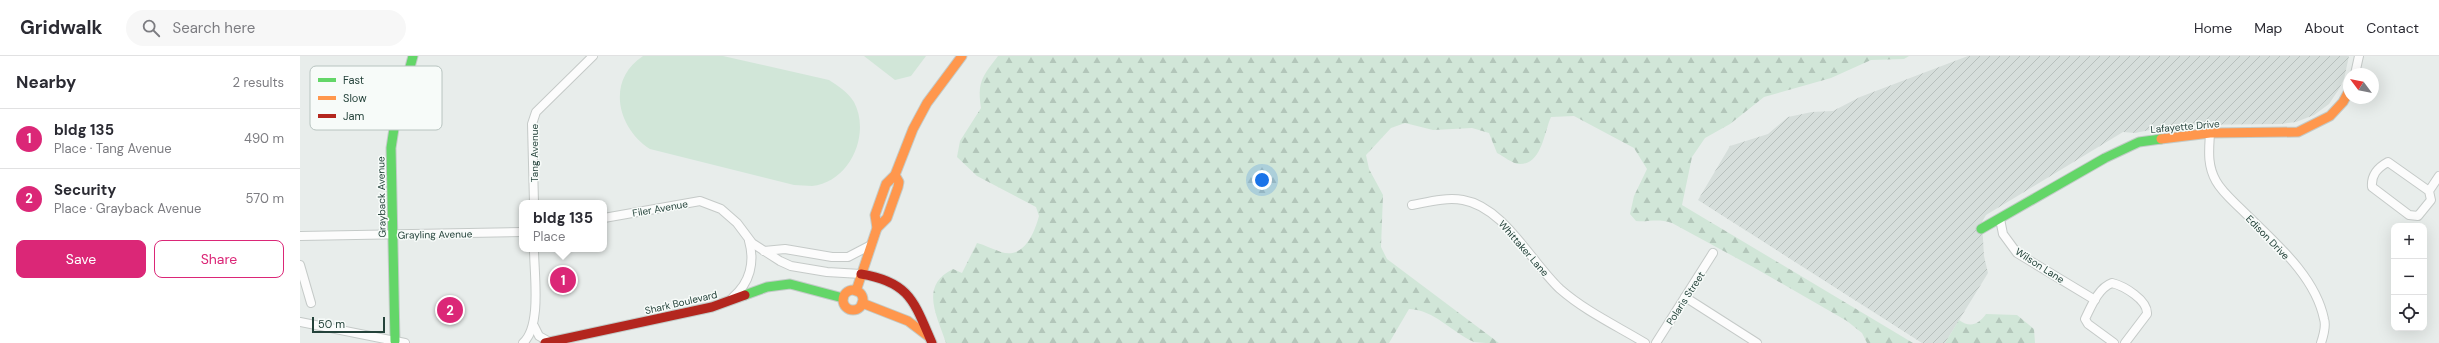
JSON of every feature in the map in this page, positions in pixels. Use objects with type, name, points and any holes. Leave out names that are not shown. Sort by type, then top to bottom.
[{"type":"street","name":"Grayback Avenue","points":[[410,66],[413,56]]},
{"type":"street","name":"Tang Avenue","points":[[534,200],[532,124],[536,112],[593,56]]},
{"type":"street","points":[[856,291],[877,228],[876,215],[886,184],[895,174],[913,129],[927,103],[962,56]]},
{"type":"street","points":[[2356,68],[2359,56]]},
{"type":"street","name":"Lafayette Drive","points":[[1981,229],[2105,158],[2133,144],[2162,137],[2210,133],[2298,132],[2330,116],[2343,102]]},
{"type":"street","name":"Grayback Avenue","points":[[394,130],[391,148],[395,341]]},
{"type":"street","name":"Edison Drive","points":[[2210,133],[2209,164],[2216,181],[2226,194],[2284,252],[2302,274],[2317,299],[2325,320],[2321,343]]},
{"type":"street","points":[[2429,192],[2388,162],[2380,166],[2372,178],[2372,188],[2410,215],[2418,216],[2431,200],[2429,192],[2439,176]]},
{"type":"street","name":"Whittaker Lane","points":[[1412,205],[1440,200],[1462,200],[1491,211],[1541,270],[1562,290],[1645,343]]},
{"type":"street","name":"Filer Avenue","points":[[607,217],[700,201],[721,209],[737,223],[748,239],[757,248],[791,266],[861,274]]},
{"type":"street","name":"Wilson Lane","points":[[2000,219],[2003,234],[2017,253],[2095,300]]},
{"type":"street","name":"Grayling Avenue","points":[[300,236],[519,232]]},
{"type":"street","points":[[728,302],[739,292],[748,278],[752,262],[748,239]]},
{"type":"street","points":[[764,251],[784,249],[832,257],[848,257],[871,245]]},
{"type":"street","points":[[524,343],[529,338],[534,326],[534,252]]},
{"type":"street","name":"Polaris Street","points":[[1656,343],[1713,253]]},
{"type":"street","points":[[300,266],[311,303]]},
{"type":"street","points":[[861,274],[876,276],[891,281],[905,292],[916,305],[931,340]]},
{"type":"street","points":[[2114,343],[2088,324],[2085,319],[2095,300],[2104,288],[2112,283],[2124,288],[2146,305],[2148,314],[2125,343]]},
{"type":"street","name":"Shark Boulevard","points":[[547,342],[712,307],[767,287],[790,284],[843,298]]},
{"type":"street","points":[[856,291],[861,295],[862,303],[858,309],[849,310],[845,306],[843,298],[848,292],[856,291]]},
{"type":"street","points":[[1685,297],[1757,343]]},
{"type":"street","points":[[862,303],[908,321],[931,340]]},
{"type":"street","points":[[300,322],[405,343]]},
{"type":"street","points":[[534,326],[539,336],[547,342]]},
{"type":"shaded area","points":[[1968,56],[2349,56],[2346,68],[2343,68],[2343,81],[2339,89],[2329,104],[2314,115],[2296,122],[2281,124],[2175,125],[2135,133],[2123,132],[1986,215],[1982,222],[1984,256],[1988,273],[1945,343],[1922,343],[1698,200],[1730,146],[1768,134],[1788,117],[1812,112],[1833,111],[1860,97]]},
{"type":"green space","points":[[643,56],[723,56],[829,80],[849,95],[854,102],[859,115],[860,128],[854,154],[837,176],[825,183],[810,186],[794,185],[650,149],[639,140],[630,129],[620,104],[620,90],[624,78],[631,66]]},
{"type":"green space","points":[[864,56],[926,56],[911,76],[895,80]]},
{"type":"green space","points":[[998,56],[1909,56],[1904,59],[1871,60],[1831,78],[1764,97],[1730,124],[1705,138],[1692,157],[1682,205],[1913,343],[1867,343],[1862,333],[1847,321],[1672,223],[1658,220],[1636,221],[1630,214],[1634,196],[1647,169],[1634,148],[1574,116],[1551,117],[1537,154],[1527,163],[1517,164],[1497,153],[1489,133],[1472,128],[1433,130],[1405,123],[1391,128],[1366,155],[1369,169],[1383,195],[1381,247],[1387,259],[1499,343],[1474,342],[1435,317],[1418,310],[1409,309],[1389,343],[946,343],[933,302],[933,293],[936,284],[943,276],[953,269],[962,273],[977,243],[1001,252],[1016,252],[1027,243],[1031,237],[1039,216],[1036,207],[977,176],[957,157],[960,141],[981,108],[980,86],[982,80]]},
{"type":"green space","points":[[1986,314],[2017,315],[2034,329],[2035,343],[1945,343],[1959,320],[1970,325],[1980,321]]},
{"type":"traffic: fast","points":[[410,66],[413,56]]},
{"type":"traffic: fast","points":[[394,130],[391,148],[395,341]]},
{"type":"traffic: fast","points":[[1981,229],[2105,158],[2139,142],[2161,139]]},
{"type":"traffic: fast","points":[[745,295],[767,287],[790,284],[843,298]]},
{"type":"traffic: slow","points":[[856,291],[877,228],[875,215],[886,184],[895,175],[913,129],[927,103],[962,56]]},
{"type":"traffic: slow","points":[[2161,139],[2210,133],[2298,132],[2330,116],[2343,102]]},
{"type":"traffic: slow","points":[[877,228],[887,218],[898,187],[899,182],[895,175]]},
{"type":"traffic: slow","points":[[853,290],[860,293],[863,300],[860,307],[853,310],[846,307],[843,300],[846,293],[853,290]]},
{"type":"traffic: slow","points":[[862,303],[908,321],[929,337]]},
{"type":"traffic: jam","points":[[861,274],[890,282],[908,296],[915,305],[932,343]]},
{"type":"traffic: jam","points":[[545,343],[712,307],[745,295]]},
{"type":"place","name":"bldg 135","points":[[563,280]]},
{"type":"place","name":"Security","points":[[450,310]]}]
